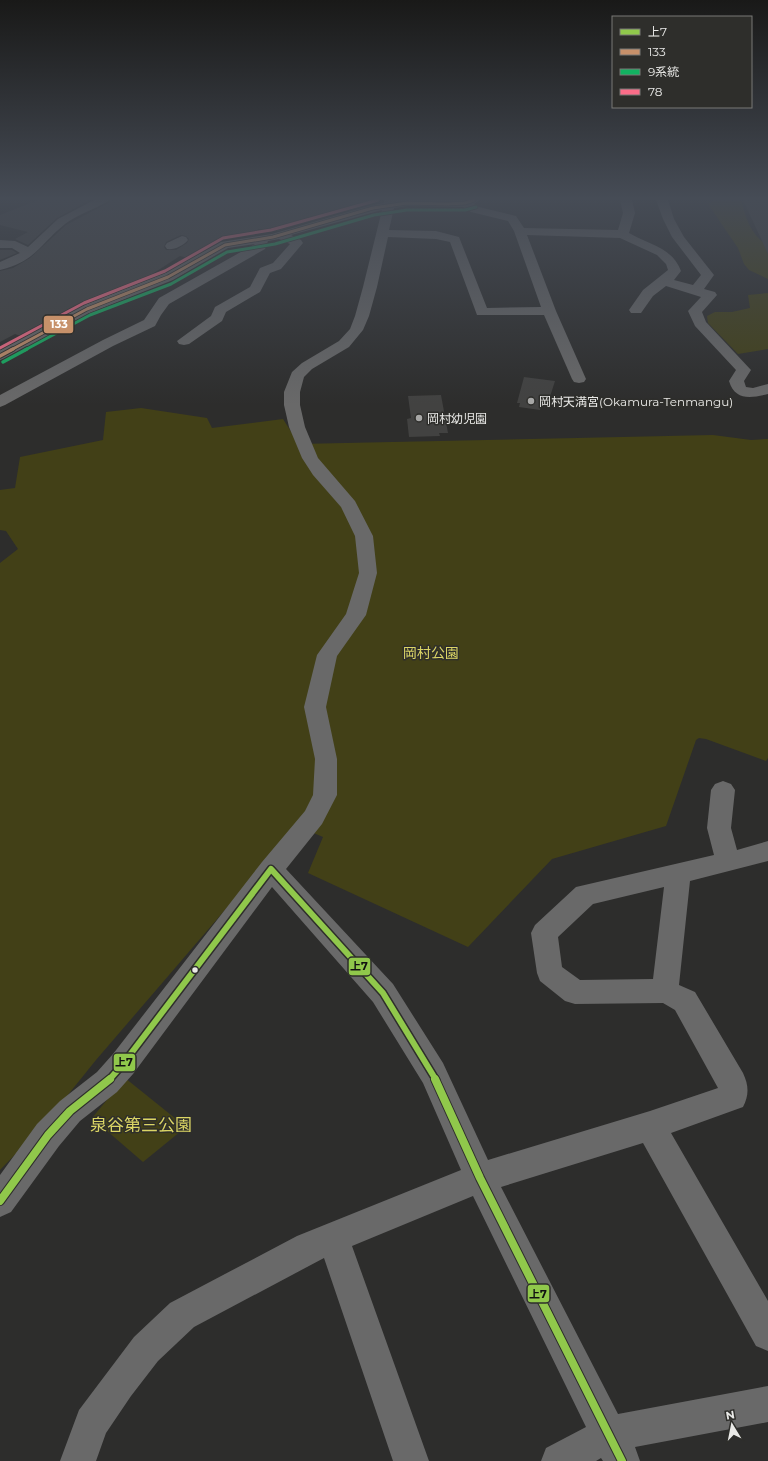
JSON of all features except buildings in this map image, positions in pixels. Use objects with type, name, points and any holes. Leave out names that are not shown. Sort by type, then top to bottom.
[{"type":"street","points":[[0,356],[88,309],[168,277],[184,268]]},
{"type":"street","points":[[0,402],[7,391],[34,384],[120,336],[150,323],[154,314],[164,301],[222,268]]},
{"type":"street","points":[[184,341],[217,318],[220,310],[255,289],[265,271],[272,268]]},
{"type":"street","points":[[0,1201],[48,1135],[70,1111],[107,1082],[123,1064],[271,869],[314,817],[325,795],[326,759],[315,707],[327,655],[356,615],[368,573],[364,536],[349,505],[319,471],[310,458],[295,420],[292,406],[292,392],[297,375],[307,366],[344,344],[356,330],[362,316],[374,268]]},
{"type":"street","points":[[466,268],[482,312],[549,311]]},
{"type":"street","points":[[533,268],[549,311],[579,379]]},
{"type":"street","points":[[636,310],[648,294],[665,280],[675,270],[674,268]]},
{"type":"street","points":[[696,290],[708,275],[704,268]]},
{"type":"street","points":[[665,280],[710,295],[695,311],[700,323],[744,370],[736,380],[739,390],[752,393],[768,388]]},
{"type":"street","points":[[723,790],[719,828],[728,862]]},
{"type":"street","points":[[78,1461],[92,1423],[119,1384],[146,1348],[182,1315],[308,1247],[480,1178],[650,1126],[733,1097],[733,1083],[685,1001],[665,991],[575,992],[550,973],[544,933],[585,895],[768,852]]},
{"type":"street","points":[[271,869],[383,993],[433,1072],[480,1178],[616,1447]]},
{"type":"street","points":[[665,991],[678,873]]},
{"type":"street","points":[[650,1126],[768,1334]]},
{"type":"street","points":[[333,1238],[411,1461]]},
{"type":"street","points":[[559,1461],[616,1447],[768,1404]]},
{"type":"green space","points":[[747,268],[768,268],[768,279]]},
{"type":"green space","points":[[768,293],[768,349],[738,354],[708,323],[707,316],[715,312],[732,312],[750,308],[748,295]]},
{"type":"green space","name":"岡村公園","points":[[141,408],[207,418],[212,428],[283,419],[299,444],[713,435],[751,440],[768,439],[768,758],[766,761],[706,739],[699,738],[696,740],[666,826],[552,859],[468,947],[308,873],[323,837],[302,828],[279,847],[96,1060],[42,1127],[0,1170],[0,563],[18,549],[6,531],[0,530],[0,490],[15,488],[20,457],[103,440],[106,412]]},
{"type":"green space","name":"泉谷第三公園","points":[[125,1078],[186,1127],[143,1162],[92,1118]]},
{"type":"transit line","name":"78","points":[[0,348],[84,303],[170,268]]},
{"type":"transit line","name":"133","points":[[0,356],[87,309],[168,277],[184,268]]},
{"type":"transit line","name":"9系統","points":[[3,362],[90,315],[171,284],[199,268]]},
{"type":"transit line","name":"上7","points":[[0,1201],[48,1135],[70,1111],[107,1082],[123,1064],[271,869],[383,993],[433,1073],[480,1178],[622,1461]]},
{"type":"place","name":"岡村天満宮(Okamura-Tenmangu)","points":[[531,401]]},
{"type":"place","name":"岡村幼児園","points":[[419,418]]}]
